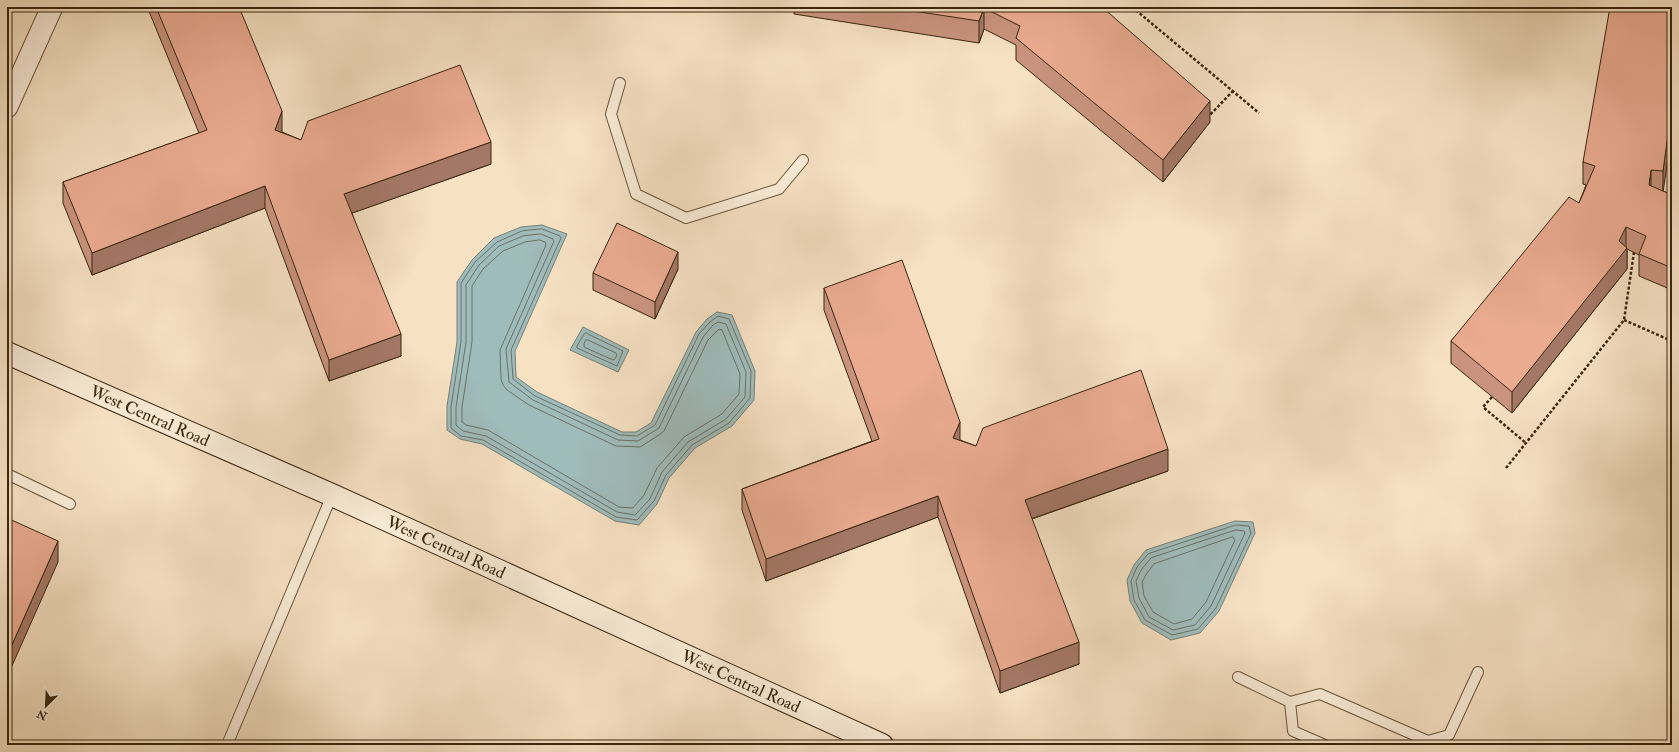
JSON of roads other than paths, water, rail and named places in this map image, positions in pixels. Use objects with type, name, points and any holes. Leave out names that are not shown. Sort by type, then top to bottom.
[{"type":"main road","name":"West Central Road","points":[[8,356],[332,495],[882,745]]},
{"type":"street","points":[[7,107],[52,7]]},
{"type":"lane","points":[[620,83],[611,114],[636,194],[686,218],[779,189],[803,160]]},
{"type":"lane","points":[[7,474],[70,504]]},
{"type":"lane","points":[[227,745],[332,495]]},
{"type":"lane","points":[[1238,677],[1290,702],[1320,694],[1427,743],[1448,736],[1478,672]]},
{"type":"lane","points":[[1290,702],[1293,731],[1325,745]]},
{"type":"water","points":[[542,225],[567,234],[515,351],[516,377],[537,392],[622,432],[636,432],[651,423],[696,332],[707,319],[717,312],[732,315],[755,371],[754,400],[732,426],[695,448],[669,478],[657,504],[639,525],[615,521],[482,444],[460,439],[447,430],[447,406],[457,342],[457,282],[472,260],[494,238],[521,227]]},
{"type":"water","points":[[583,327],[629,350],[618,372],[570,350]]},
{"type":"water","points":[[1235,521],[1253,522],[1255,533],[1219,611],[1200,633],[1171,640],[1142,623],[1130,601],[1127,580],[1134,565],[1146,550]]}]
